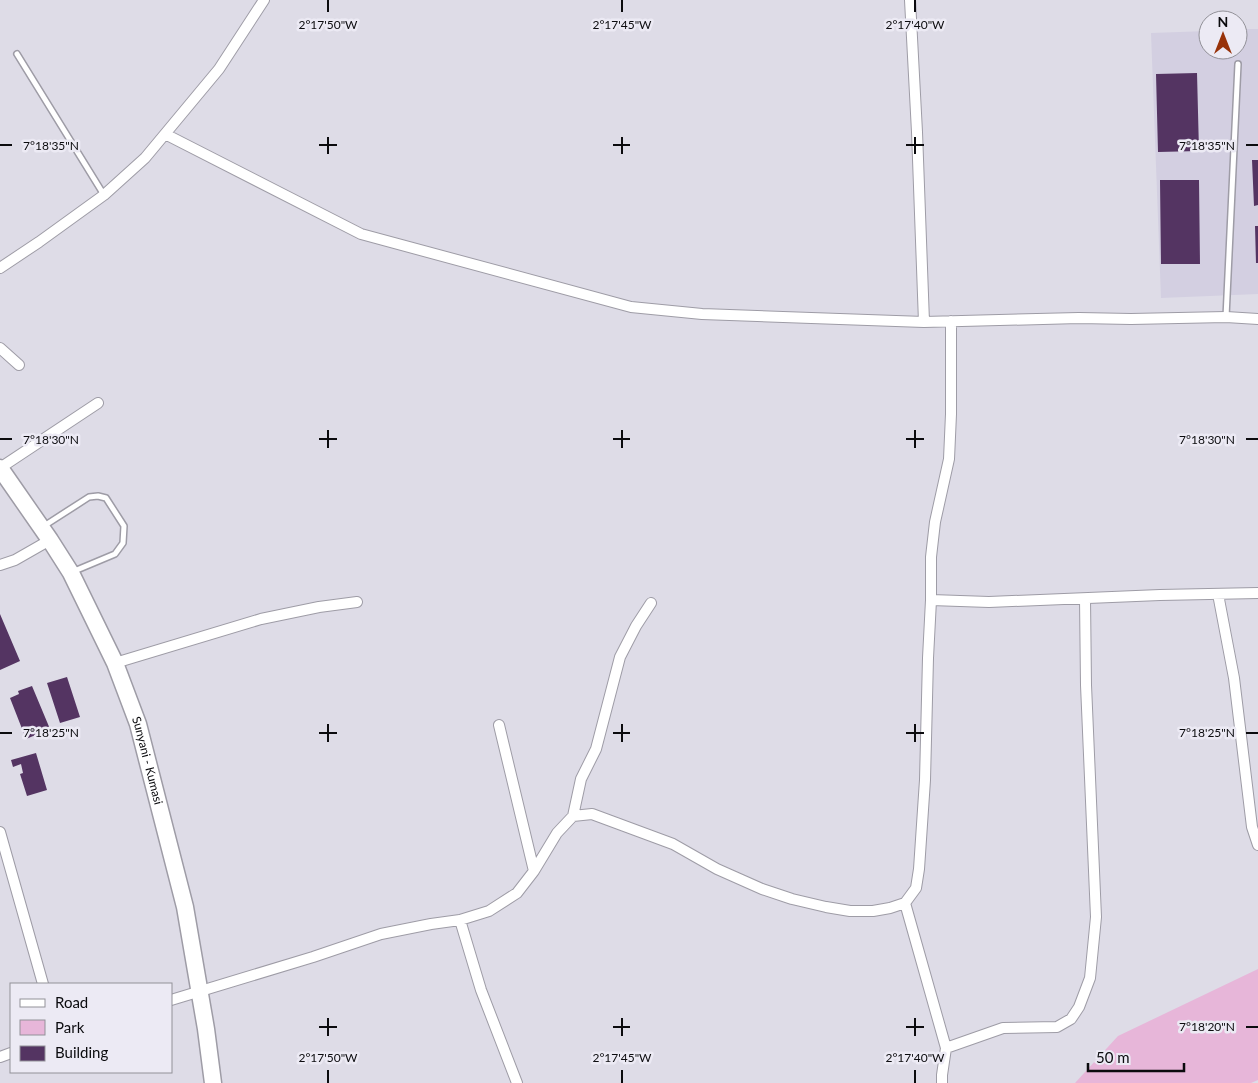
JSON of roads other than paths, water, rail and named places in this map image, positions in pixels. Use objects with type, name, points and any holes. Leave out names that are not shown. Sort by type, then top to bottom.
[{"type":"main road","name":"Sunyani - Kumasi","points":[[0,468],[71,573],[116,663],[138,724],[185,908],[213,1083]]},
{"type":"street","points":[[0,268],[104,196],[146,158],[219,69],[264,0]]},
{"type":"street","points":[[910,0],[924,322]]},
{"type":"street","points":[[165,134],[361,234],[630,307],[702,314],[924,322],[1079,318],[1226,317],[1258,319]]},
{"type":"street","points":[[573,816],[592,814],[673,844],[717,869],[762,889],[792,899],[850,911],[873,911],[905,904],[916,888],[919,869],[925,780],[931,557],[935,522],[948,459],[951,414],[951,321]]},
{"type":"street","points":[[0,348],[19,365]]},
{"type":"street","points":[[0,468],[98,403]]},
{"type":"street","points":[[0,565],[14,560],[46,534]]},
{"type":"street","points":[[931,600],[989,602],[1258,593]]},
{"type":"street","points":[[1218,594],[1234,678],[1252,827],[1258,845]]},
{"type":"street","points":[[946,1048],[1004,1028],[1057,1027],[1071,1019],[1079,1007],[1090,978],[1096,917],[1086,685],[1085,599]]},
{"type":"street","points":[[116,663],[261,619],[319,607],[357,602]]},
{"type":"street","points":[[172,1000],[314,957],[382,934],[460,920],[489,911],[517,893],[534,871],[558,833],[573,816],[581,779],[596,749],[620,656],[636,626],[651,604]]},
{"type":"street","points":[[499,725],[534,871]]},
{"type":"street","points":[[0,832],[43,983]]},
{"type":"street","points":[[905,904],[946,1048],[942,1083]]},
{"type":"street","points":[[460,920],[481,990],[517,1083]]},
{"type":"lane","points":[[17,54],[104,196]]},
{"type":"lane","points":[[1226,317],[1238,64]]},
{"type":"lane","points":[[46,534],[89,497],[98,496],[106,498],[124,526],[123,543],[116,554],[71,573]]}]
